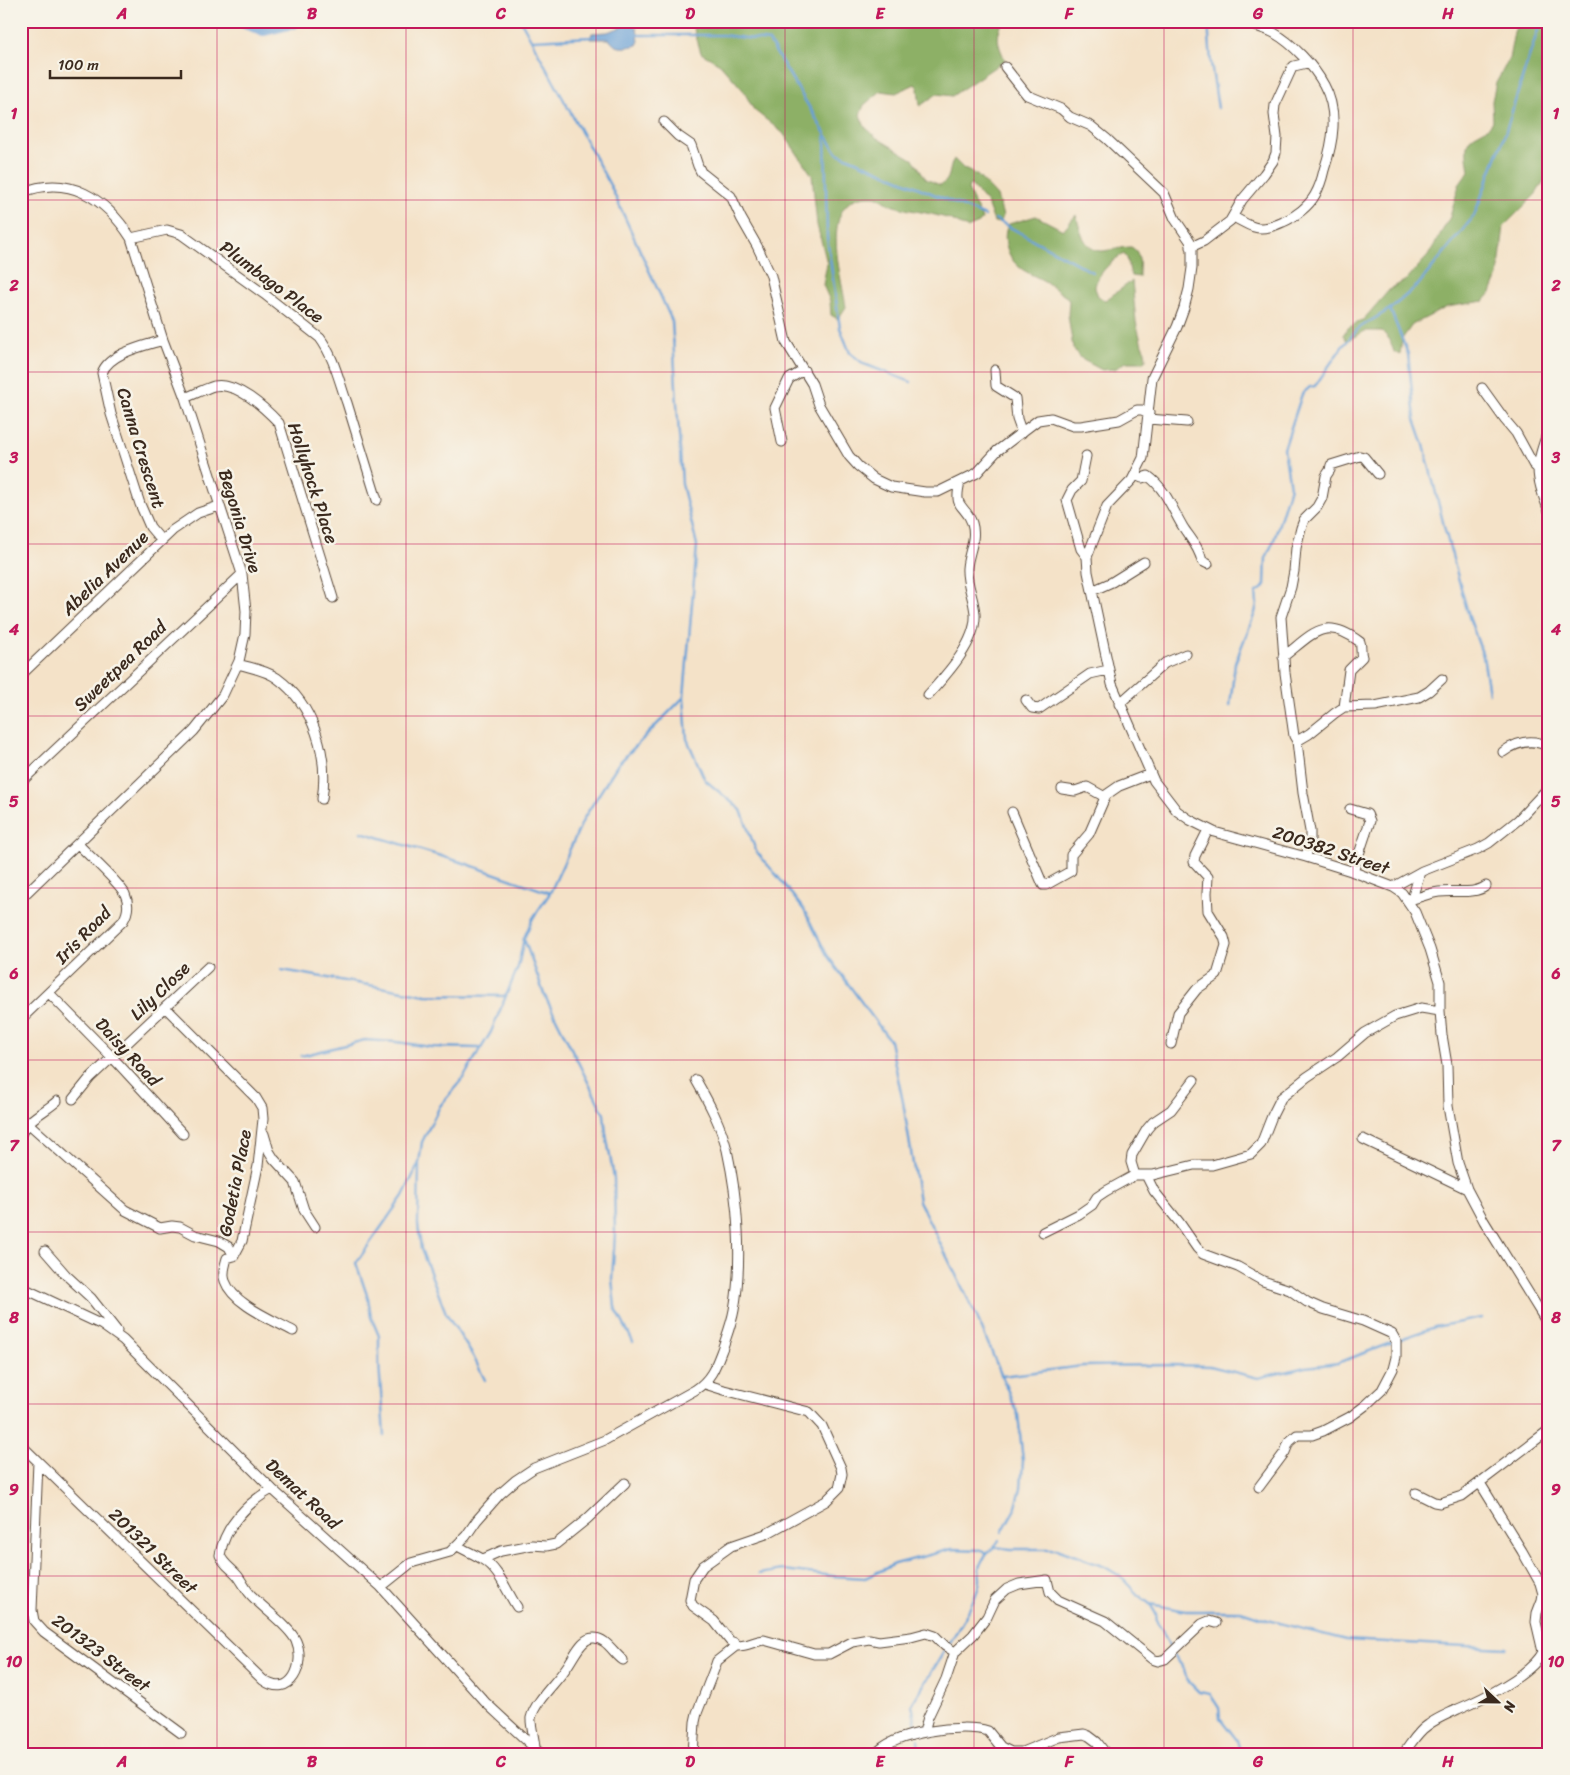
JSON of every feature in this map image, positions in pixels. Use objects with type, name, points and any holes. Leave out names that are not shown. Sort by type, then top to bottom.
[{"type":"street","points":[[1233,217],[1253,227],[1272,227],[1287,221],[1308,205],[1315,196],[1328,157],[1334,121],[1325,86],[1307,62],[1284,40],[1246,21]]},
{"type":"street","points":[[1191,247],[1204,241],[1233,217],[1242,200],[1264,174],[1276,153],[1275,105],[1292,68],[1307,62]]},
{"type":"street","points":[[1005,67],[1023,92],[1061,109],[1070,117],[1091,126],[1107,139],[1164,193],[1175,220],[1190,240],[1192,268],[1190,289],[1177,328],[1152,378],[1142,458],[1135,475],[1142,478],[1148,476],[1161,488],[1198,549],[1202,561],[1208,564]]},
{"type":"street","points":[[664,122],[673,132],[691,145],[698,166],[704,175],[731,196],[771,276],[786,342],[812,384],[820,405],[849,456],[874,479],[891,487],[938,492],[977,473],[997,451],[1038,420],[1045,418],[1058,419],[1077,426],[1119,420],[1137,410],[1148,416],[1187,422]]},
{"type":"street","name":"Begonia Drive","points":[[21,193],[50,187],[70,189],[92,196],[109,210],[131,238],[163,340],[185,398],[242,574],[246,611],[245,634],[238,664],[223,695],[194,731],[21,898]]},
{"type":"street","name":"Plumbago Place","points":[[131,238],[166,230],[181,234],[264,294],[320,338],[334,365],[377,500]]},
{"type":"street","name":"Canna Crescent","points":[[161,540],[150,527],[140,504],[111,414],[102,373],[109,361],[117,356],[163,340]]},
{"type":"street","points":[[782,442],[775,408],[789,379],[804,370]]},
{"type":"street","points":[[994,370],[996,386],[1015,398],[1017,419],[1022,433]]},
{"type":"street","name":"Hollyhock Place","points":[[185,398],[215,386],[228,386],[250,398],[279,423],[333,598]]},
{"type":"street","points":[[1482,388],[1512,428],[1537,468]]},
{"type":"street","points":[[1549,428],[1537,468],[1541,490],[1549,511]]},
{"type":"street","points":[[1086,456],[1081,481],[1072,490],[1067,500],[1081,549],[1087,557]]},
{"type":"street","points":[[1306,857],[1310,841],[1310,831],[1283,656],[1281,617],[1294,571],[1296,548],[1304,520],[1322,498],[1326,476],[1331,465],[1362,457],[1378,474]]},
{"type":"street","name":"200382 Street","points":[[1135,475],[1107,506],[1087,557],[1088,572],[1108,670],[1120,704],[1150,774],[1160,791],[1177,811],[1208,830],[1353,872],[1393,887],[1410,900],[1440,982],[1440,1011],[1447,1066],[1448,1106],[1458,1163],[1467,1189],[1484,1221],[1549,1326]]},
{"type":"street","points":[[928,695],[962,651],[975,623],[967,570],[974,534],[972,523],[959,503],[958,491],[960,482]]},
{"type":"street","name":"Abelia Avenue","points":[[21,675],[161,540],[198,513],[219,506]]},
{"type":"street","points":[[1092,591],[1144,562]]},
{"type":"street","name":"Sweetpea Road","points":[[21,782],[242,574]]},
{"type":"street","points":[[1283,656],[1321,629],[1330,628],[1340,631],[1360,642],[1362,657],[1349,670],[1344,707]]},
{"type":"street","points":[[1120,704],[1165,663],[1186,654]]},
{"type":"street","points":[[238,664],[265,672],[277,678],[297,699],[310,719],[317,734],[324,774],[322,799]]},
{"type":"street","points":[[1026,700],[1032,708],[1039,709],[1090,674],[1108,670]]},
{"type":"street","points":[[1297,741],[1344,707],[1375,706],[1419,697],[1429,691],[1442,678]]},
{"type":"street","points":[[1503,752],[1510,747],[1531,741],[1549,747]]},
{"type":"street","points":[[1012,812],[1041,881],[1046,886],[1071,871],[1071,855],[1089,834],[1105,797],[1119,786],[1150,774]]},
{"type":"street","points":[[1062,789],[1075,791],[1087,787],[1105,797]]},
{"type":"street","points":[[1393,887],[1420,872],[1489,843],[1518,820],[1547,792]]},
{"type":"street","points":[[1350,808],[1367,814],[1370,821],[1353,872]]},
{"type":"street","points":[[1171,1044],[1178,1013],[1198,989],[1217,976],[1226,945],[1224,937],[1208,911],[1206,894],[1208,877],[1194,862],[1208,830]]},
{"type":"street","name":"Iris Road","points":[[21,1019],[123,921],[127,910],[126,898],[122,890],[78,844]]},
{"type":"street","points":[[1410,900],[1420,872]]},
{"type":"street","points":[[1410,900],[1438,892],[1454,890],[1474,891],[1486,886]]},
{"type":"street","name":"Lily Close","points":[[73,1099],[90,1078],[208,967]]},
{"type":"street","name":"Daisy Road","points":[[49,993],[113,1058],[183,1134]]},
{"type":"street","name":"Godetia Place","points":[[166,1008],[256,1098],[262,1108],[258,1166],[242,1241],[234,1256],[227,1258],[223,1276],[225,1283],[234,1296],[244,1304],[293,1331]]},
{"type":"street","points":[[1044,1232],[1079,1214],[1092,1205],[1097,1197],[1106,1190],[1134,1175],[1146,1175],[1194,1165],[1212,1165],[1251,1154],[1261,1144],[1281,1098],[1307,1076],[1337,1057],[1365,1034],[1395,1016],[1421,1008],[1440,1011]]},
{"type":"street","points":[[381,1587],[411,1563],[432,1556],[442,1555],[458,1546],[477,1520],[516,1480],[534,1468],[605,1440],[625,1430],[705,1384],[713,1373],[734,1311],[739,1255],[736,1211],[727,1150],[714,1112],[696,1080]]},
{"type":"street","points":[[1134,1175],[1131,1162],[1132,1155],[1142,1137],[1153,1122],[1177,1104],[1194,1080]]},
{"type":"street","points":[[21,1134],[28,1123],[48,1110],[56,1101]]},
{"type":"street","points":[[28,1123],[125,1210],[162,1229],[170,1226],[180,1227],[219,1241],[229,1246],[234,1256]]},
{"type":"street","points":[[262,1129],[269,1151],[275,1161],[295,1182],[304,1210],[315,1227]]},
{"type":"street","points":[[1363,1139],[1467,1189]]},
{"type":"street","points":[[1146,1175],[1154,1191],[1203,1254],[1238,1267],[1263,1281],[1290,1290],[1323,1309],[1363,1320],[1392,1334],[1396,1341],[1395,1363],[1382,1390],[1366,1406],[1336,1425],[1312,1435],[1297,1435],[1290,1442],[1259,1488]]},
{"type":"street","points":[[45,1251],[66,1275],[91,1298],[123,1340]]},
{"type":"street","name":"Demat Road","points":[[21,1287],[102,1326],[123,1340],[272,1489],[381,1587],[485,1702],[538,1751]]},
{"type":"street","points":[[705,1384],[809,1412],[814,1416],[827,1436],[842,1474],[839,1488],[826,1501],[766,1534],[731,1546],[703,1566],[694,1579],[690,1600],[693,1606],[714,1620],[730,1641],[736,1643],[736,1646]]},
{"type":"street","points":[[1416,1493],[1440,1503],[1462,1496],[1549,1430]]},
{"type":"street","name":"201321 Street","points":[[21,1445],[263,1680],[270,1685],[284,1685],[295,1676],[299,1661],[296,1641],[291,1633],[250,1595],[220,1555],[225,1539],[240,1513],[252,1502],[272,1489]]},
{"type":"street","name":"201323 Street","points":[[38,1462],[32,1598],[34,1621],[44,1632],[181,1733]]},
{"type":"street","points":[[483,1559],[501,1551],[556,1544],[587,1519],[625,1483]]},
{"type":"street","points":[[1403,1754],[1419,1732],[1427,1726],[1440,1717],[1489,1694],[1530,1669],[1543,1652],[1536,1622],[1543,1594],[1540,1583],[1480,1483]]},
{"type":"street","points":[[458,1546],[483,1559],[504,1584],[518,1607]]},
{"type":"street","points":[[924,1732],[928,1717],[946,1679],[955,1652],[973,1635],[987,1617],[995,1600],[1007,1589],[1019,1584],[1046,1580],[1050,1592],[1058,1600],[1105,1621],[1152,1659],[1158,1661],[1165,1659],[1202,1624],[1210,1621],[1216,1623]]},
{"type":"street","points":[[693,1754],[696,1718],[717,1661],[736,1646],[764,1640],[822,1655],[852,1642],[869,1639],[879,1641],[926,1633],[935,1636],[945,1646],[955,1652]]},
{"type":"street","points":[[538,1751],[530,1723],[531,1717],[544,1696],[585,1641],[596,1638],[602,1640],[616,1655],[624,1660]]},
{"type":"street","points":[[876,1754],[886,1744],[908,1736],[957,1728],[988,1731],[1006,1751],[1016,1753],[1059,1737],[1084,1734],[1097,1742],[1106,1754]]},
{"type":"green space","points":[[723,21],[1003,21],[998,41],[1005,60],[952,96],[937,94],[920,106],[918,88],[915,84],[896,93],[881,91],[864,105],[860,115],[865,127],[877,138],[914,160],[926,179],[940,185],[944,183],[954,159],[964,169],[977,175],[997,196],[1003,216],[999,223],[994,222],[987,203],[971,185],[969,185],[968,190],[982,219],[979,223],[967,228],[946,218],[894,206],[876,196],[855,199],[844,208],[838,222],[836,238],[837,257],[846,307],[838,319],[831,315],[830,301],[823,285],[827,263],[817,225],[812,175],[783,133],[754,110],[743,90],[720,64],[701,53],[693,26]]},
{"type":"green space","points":[[1519,21],[1549,21],[1549,172],[1536,194],[1504,226],[1498,276],[1491,293],[1484,301],[1447,307],[1412,325],[1402,339],[1400,355],[1394,352],[1390,340],[1382,331],[1365,331],[1347,341],[1343,335],[1348,328],[1364,319],[1390,289],[1406,280],[1428,256],[1450,217],[1459,185],[1469,171],[1468,141],[1491,125],[1493,121],[1492,101],[1496,83],[1509,59],[1514,32]]},
{"type":"green space","points":[[1076,215],[1084,239],[1091,248],[1103,251],[1131,247],[1137,252],[1139,277],[1131,276],[1127,258],[1124,254],[1115,259],[1106,268],[1098,278],[1095,288],[1098,296],[1104,300],[1132,281],[1136,322],[1145,351],[1146,359],[1144,362],[1125,362],[1115,369],[1102,370],[1083,360],[1073,348],[1068,315],[1068,298],[1046,282],[1022,269],[1010,256],[1005,239],[1009,224],[1036,216],[1063,230]]},
{"type":"water","points":[[631,24],[637,28],[639,41],[637,45],[618,47],[609,39],[590,39],[592,33],[607,32]]},
{"type":"waterway","points":[[245,21],[264,28],[293,21]]},
{"type":"waterway","points":[[521,21],[611,187],[672,321],[682,484],[697,545],[684,697],[687,739],[705,780],[741,810],[756,851],[804,910],[827,955],[890,1041],[903,1102],[919,1201],[977,1317],[1018,1415],[1023,1461],[1021,1488],[1016,1507],[1002,1532]]},
{"type":"waterway","points":[[1208,21],[1211,63],[1218,108]]},
{"type":"waterway","points":[[1230,706],[1235,663],[1255,613],[1257,604],[1256,592],[1265,585],[1266,558],[1274,540],[1290,487],[1284,449],[1302,394],[1310,387],[1315,386],[1342,347],[1359,328],[1390,309],[1418,285],[1474,216],[1504,137],[1541,21]]},
{"type":"waterway","points":[[635,35],[723,35],[769,41],[837,153],[985,216]]},
{"type":"waterway","points":[[533,40],[592,37]]},
{"type":"waterway","points":[[825,135],[827,237],[840,328],[850,353],[864,364],[911,382]]},
{"type":"waterway","points":[[995,219],[1092,272]]},
{"type":"waterway","points":[[1390,309],[1408,354],[1415,419],[1424,445],[1469,617],[1483,656],[1489,693]]},
{"type":"waterway","points":[[384,1436],[379,1336],[371,1317],[368,1298],[356,1263],[403,1196],[419,1163],[422,1142],[440,1106],[463,1078],[491,1032],[518,967],[524,938],[533,918],[550,893],[584,818],[618,764],[683,698]]},
{"type":"waterway","points":[[361,832],[464,863],[550,893]]},
{"type":"waterway","points":[[524,939],[544,994],[604,1114],[614,1178],[615,1234],[612,1279],[615,1307],[633,1342]]},
{"type":"waterway","points":[[282,970],[426,995],[506,996]]},
{"type":"waterway","points":[[301,1056],[365,1040],[431,1047],[480,1048]]},
{"type":"waterway","points":[[419,1165],[418,1224],[421,1249],[446,1313],[473,1356],[485,1380]]},
{"type":"waterway","points":[[1398,1340],[1435,1327],[1481,1318]]},
{"type":"waterway","points":[[1002,1376],[1083,1366],[1171,1365],[1210,1366],[1258,1378],[1306,1367],[1338,1363],[1393,1342]]},
{"type":"waterway","points":[[949,1644],[968,1612],[976,1594],[980,1580],[980,1564],[999,1540]]},
{"type":"waterway","points":[[995,1547],[1010,1549],[1057,1549],[1105,1567],[1120,1576],[1138,1595],[1150,1604],[1156,1614],[1157,1623],[1171,1650]]},
{"type":"waterway","points":[[759,1574],[783,1570],[865,1578],[895,1564],[952,1549],[981,1550],[987,1554]]},
{"type":"waterway","points":[[1150,1604],[1186,1611],[1241,1611],[1346,1640],[1506,1648]]},
{"type":"waterway","points":[[917,1731],[912,1704],[945,1650]]},
{"type":"waterway","points":[[1174,1655],[1184,1669],[1187,1680],[1199,1692],[1210,1694],[1219,1708],[1220,1718],[1237,1740],[1241,1754]]},
{"type":"waterway","points":[[918,1739],[919,1753],[921,1754]]}]
